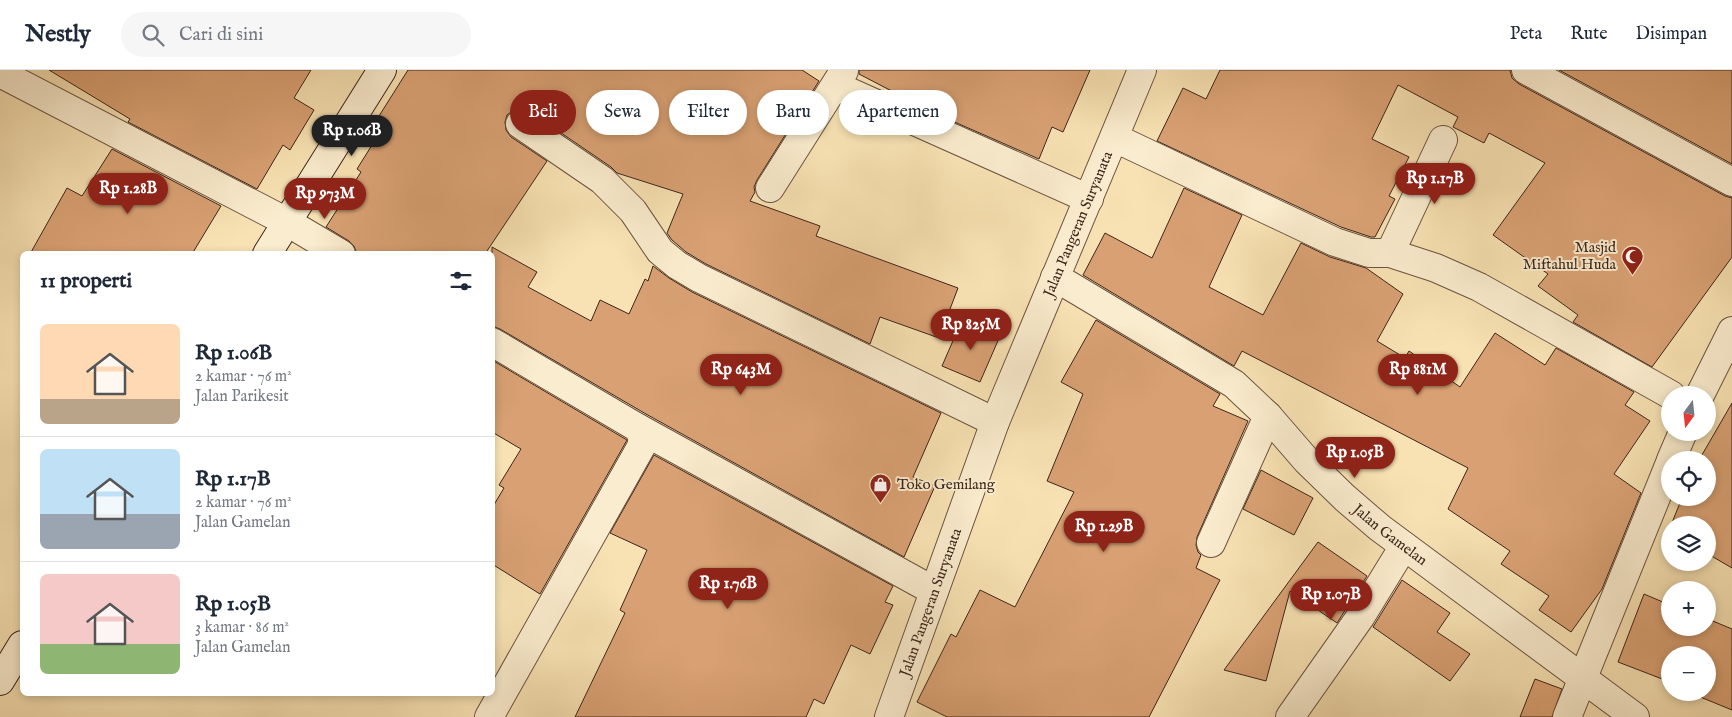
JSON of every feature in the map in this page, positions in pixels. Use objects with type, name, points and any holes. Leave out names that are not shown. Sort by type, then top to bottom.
[{"type":"street","points":[[269,251],[382,70]]},
{"type":"street","name":"Jalan Pangeran Suryanata","points":[[889,717],[995,422],[1142,70]]},
{"type":"street","points":[[1526,70],[1732,182]]},
{"type":"street","points":[[0,73],[287,222],[336,251]]},
{"type":"street","points":[[770,188],[840,78],[1089,199]]},
{"type":"street","points":[[536,135],[602,180],[634,211],[660,251],[699,278],[995,422]]},
{"type":"street","points":[[1114,138],[1335,242],[1369,253],[1390,253],[1436,268],[1479,287],[1661,390]]},
{"type":"street","points":[[1390,253],[1443,140]]},
{"type":"street","name":"Jalan Gamelan","points":[[1055,277],[1234,384],[1268,416],[1307,461],[1345,498],[1404,546],[1635,717]]},
{"type":"street","points":[[1704,386],[1732,331]]},
{"type":"street","points":[[495,344],[638,428],[934,591]]},
{"type":"street","points":[[1211,542],[1268,416]]},
{"type":"street","points":[[489,717],[641,447],[643,438],[638,428]]},
{"type":"street","points":[[1568,717],[1661,486]]},
{"type":"street","points":[[1290,717],[1361,616],[1404,546]]},
{"type":"street","points":[[0,681],[20,648]]},
{"type":"building","points":[[49,70],[311,70],[294,98],[314,110],[290,150],[283,145],[257,189],[128,122],[130,119]]},
{"type":"building","points":[[408,70],[802,70],[819,81],[813,90],[757,90],[757,135],[785,135],[757,180],[754,187],[755,192],[750,201],[820,226],[816,236],[958,288],[939,338],[880,317],[870,344],[706,264],[686,252],[667,233],[683,194],[617,173],[564,135],[576,135],[576,90],[510,90],[510,113],[507,115],[505,122],[506,130],[511,137],[547,161],[487,251],[356,251],[349,241],[326,227],[361,172],[357,169],[387,121],[379,116]]},
{"type":"building","points":[[859,70],[1090,70],[1063,132],[1052,127],[1039,159],[957,123],[957,90],[890,90],[859,74]]},
{"type":"building","points":[[1220,70],[1510,70],[1512,78],[1519,84],[1725,196],[1732,198],[1732,257],[1652,367],[1573,322],[1578,315],[1538,286],[1548,274],[1493,235],[1545,163],[1489,133],[1484,143],[1453,127],[1458,117],[1398,85],[1372,139],[1409,157],[1389,196],[1395,199],[1375,237],[1371,237],[1341,227],[1157,141],[1183,88],[1206,99]]},
{"type":"building","points":[[1559,70],[1732,70],[1732,164]]},
{"type":"building","points":[[112,149],[221,206],[194,251],[32,251],[67,188],[82,196]]},
{"type":"building","points":[[1184,188],[1242,215],[1209,287],[1263,315],[1301,243],[1330,257],[1366,268],[1403,294],[1377,341],[1405,358],[1409,351],[1460,387],[1495,333],[1545,365],[1556,348],[1634,392],[1625,405],[1650,421],[1614,474],[1641,493],[1602,589],[1571,632],[1539,610],[1549,596],[1501,564],[1510,551],[1448,509],[1468,468],[1242,351],[1234,366],[1083,275],[1105,233],[1152,258]]},
{"type":"building","points":[[492,247],[537,272],[528,287],[591,321],[600,300],[629,314],[645,279],[648,281],[653,266],[692,292],[941,413],[913,477],[935,486],[904,557],[646,414],[495,327],[495,251],[492,251]]},
{"type":"building","points":[[962,320],[1000,336],[980,382],[942,366]]},
{"type":"building","points":[[1096,320],[1220,394],[1213,406],[1248,421],[1197,537],[1196,545],[1201,555],[1196,568],[1220,580],[1149,717],[947,717],[917,702],[951,634],[956,637],[980,590],[1015,607],[1074,492],[1047,481],[1083,394],[1061,382]]},
{"type":"building","points":[[495,362],[627,440],[540,594],[495,566],[495,503],[504,488],[499,485],[521,449],[495,434]]},
{"type":"building","points":[[1732,403],[1732,568],[1716,559],[1716,516],[1675,516],[1679,506],[1716,506],[1716,451],[1704,451],[1710,441],[1716,441],[1716,431]]},
{"type":"building","points":[[654,455],[893,586],[885,602],[893,605],[870,654],[851,645],[824,704],[814,699],[806,717],[575,717],[625,613],[620,610],[647,550],[610,533]]},
{"type":"building","points":[[1261,470],[1313,498],[1294,535],[1243,509]]},
{"type":"building","points":[[1318,542],[1367,576],[1337,623],[1290,591],[1266,681],[1224,670]]},
{"type":"building","points":[[1402,580],[1450,613],[1437,632],[1470,654],[1450,681],[1373,627]]},
{"type":"building","points":[[1644,594],[1661,601],[1661,636],[1716,636],[1716,622],[1732,629],[1732,710],[1710,701],[1716,701],[1716,646],[1661,646],[1661,679],[1618,662]]},
{"type":"building","points":[[1535,679],[1562,689],[1552,717],[1520,717]]},
{"type":"place","name":"Masjid Miftahul Huda","points":[[1632,275]]},
{"type":"place","name":"Toko Gemilang","points":[[881,503]]}]
